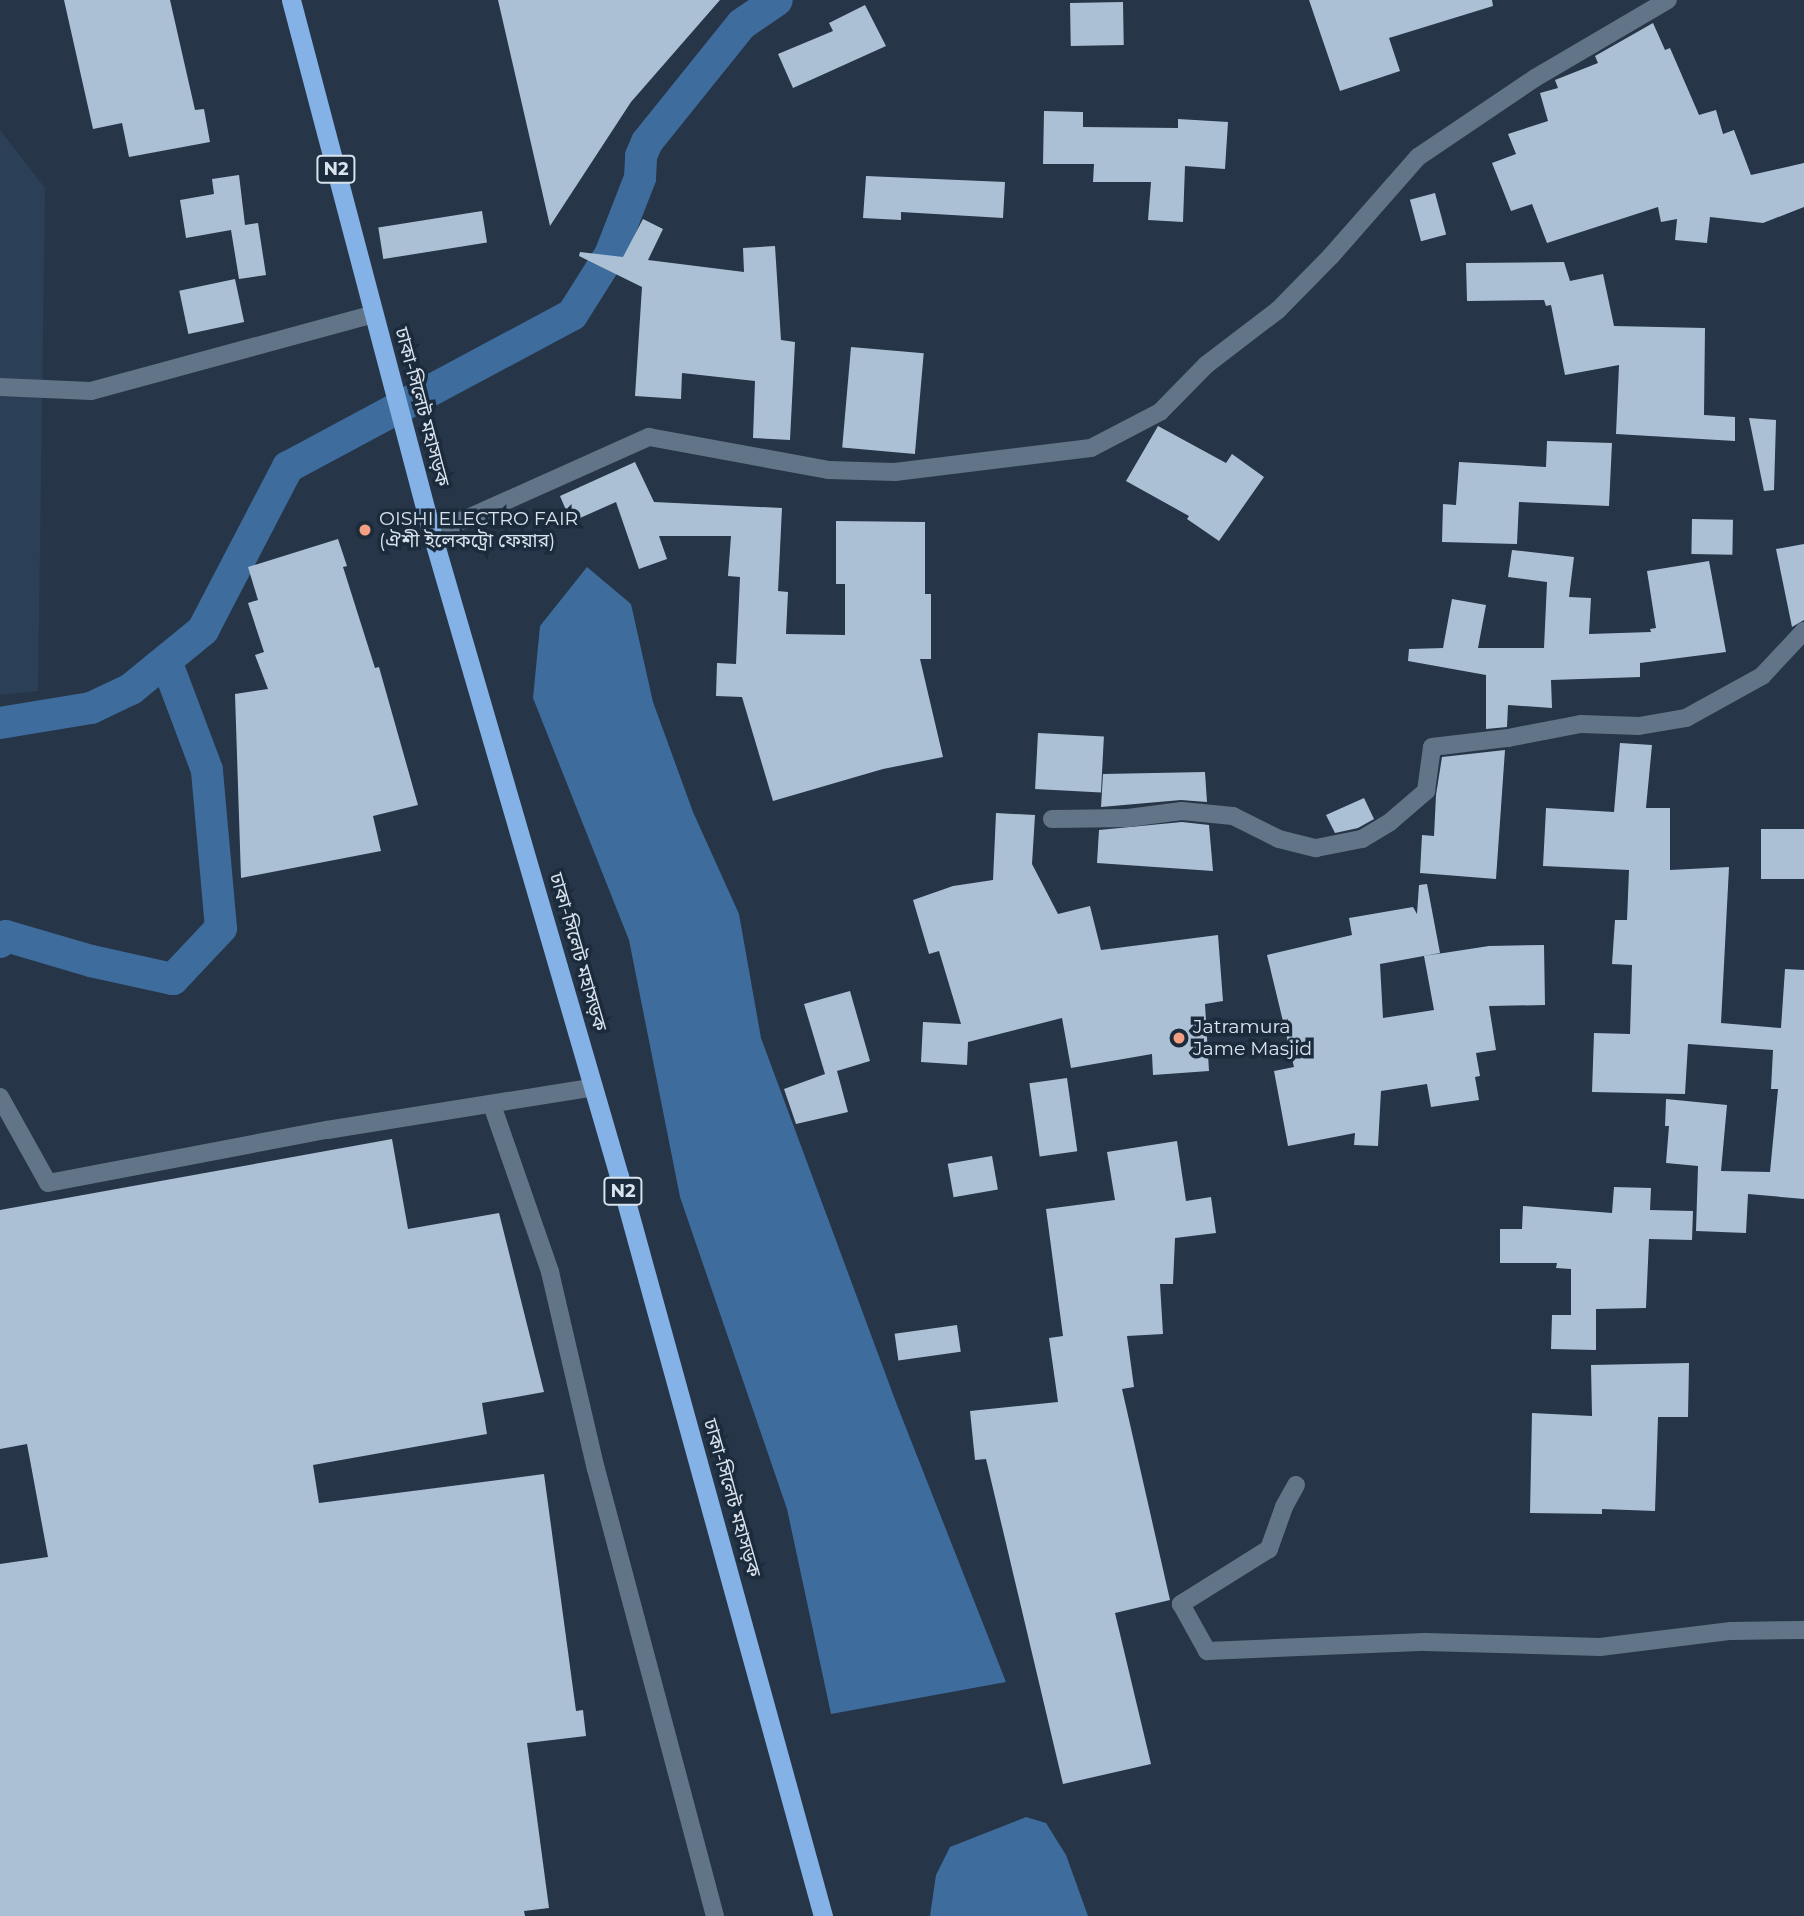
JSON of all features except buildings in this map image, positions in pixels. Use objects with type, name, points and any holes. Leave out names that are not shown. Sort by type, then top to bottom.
[{"type":"highway","name":"ঢাকা-সিলেট মহাসড়ক","points":[[291,0],[432,534],[594,1087],[823,1916]]},
{"type":"street","points":[[432,534],[649,437],[828,470],[895,472],[1091,448],[1160,412],[1206,366],[1278,310],[1331,256],[1419,157],[1535,78],[1668,0]]},
{"type":"street","points":[[0,387],[91,391],[374,314]]},
{"type":"street","points":[[1052,819],[1128,818],[1182,811],[1233,816],[1279,839],[1316,848],[1362,839],[1390,822],[1426,791],[1432,747],[1508,738],[1581,724],[1639,726],[1686,718],[1762,676],[1804,631]]},
{"type":"street","points":[[0,1097],[48,1183],[327,1130],[594,1087]]},
{"type":"street","points":[[492,1105],[550,1272],[596,1469],[715,1916]]},
{"type":"street","points":[[1296,1485],[1284,1507],[1269,1549],[1181,1604],[1207,1651],[1425,1642],[1600,1647],[1731,1631],[1804,1630]]},
{"type":"shaded area","points":[[0,130],[45,188],[38,691],[0,695]]},
{"type":"water","points":[[587,567],[631,604],[653,702],[693,812],[739,914],[761,1038],[897,1405],[1006,1682],[831,1714],[787,1509],[680,1197],[629,940],[533,698],[540,626]]},
{"type":"water","points":[[1026,1817],[1046,1823],[1066,1855],[1088,1916],[930,1916],[936,1875],[950,1847]]},
{"type":"waterway","points":[[0,723],[91,708],[131,689],[203,630],[288,467],[572,315],[610,255],[640,178],[641,156],[647,142],[742,24],[777,0]]},
{"type":"waterway","points":[[0,942],[6,936],[91,961],[173,979],[221,928],[207,770],[166,661]]},
{"type":"place","name":"OISHI ELECTRO FAIR (ঐশী ইলেকট্রো ফেয়ার)","points":[[365,530]]},
{"type":"place","name":"Jatramura Jame Masjid","points":[[1179,1038]]}]
